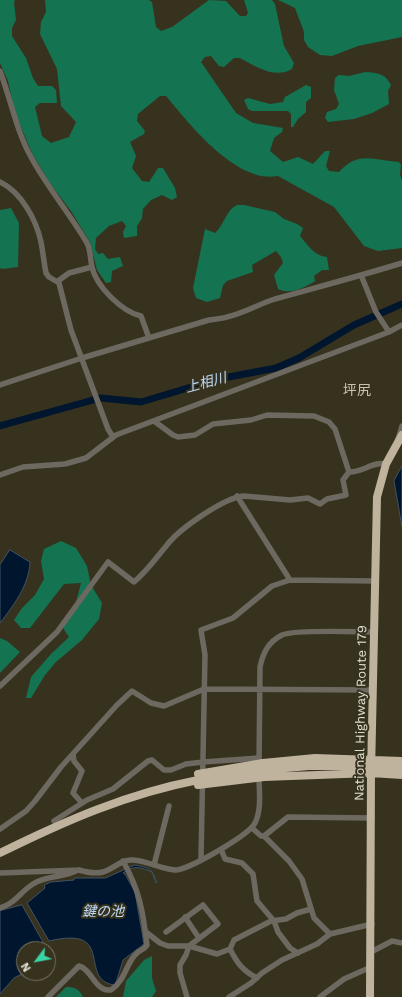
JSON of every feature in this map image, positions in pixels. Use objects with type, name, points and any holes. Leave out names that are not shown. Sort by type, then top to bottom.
[{"type":"highway","name":"National Highway Route 179","points":[[370,997],[372,924],[371,773],[377,497],[386,464],[400,438]]},
{"type":"highway","points":[[0,853],[90,811],[123,799],[154,791],[315,758],[402,761]]},
{"type":"highway","points":[[262,770],[309,766],[402,767]]},
{"type":"highway","points":[[262,770],[402,775]]},
{"type":"highway","points":[[0,858],[67,825],[154,791]]},
{"type":"street","points":[[0,72],[13,117],[30,156],[86,242],[90,253],[92,267],[102,287],[122,308],[141,316],[149,338]]},
{"type":"street","points":[[0,182],[19,196],[36,229],[41,242],[46,273],[49,277],[58,281],[62,291],[71,330],[113,437]]},
{"type":"street","points":[[0,385],[82,358],[208,320],[225,318],[271,301],[305,292],[329,283],[402,263]]},
{"type":"street","points":[[58,281],[69,273],[92,267]]},
{"type":"street","points":[[361,275],[377,314],[389,332]]},
{"type":"street","points":[[0,475],[23,467],[65,464],[86,458],[113,437],[389,332],[402,325]]},
{"type":"street","points":[[154,421],[178,437],[195,435],[213,424],[251,420],[267,415],[314,416],[329,422],[335,429],[349,472]]},
{"type":"street","points":[[400,438],[402,426]]},
{"type":"street","points":[[0,686],[57,632],[108,562],[134,582],[153,564],[168,544],[187,526],[198,520],[208,511],[237,496],[259,496],[290,500],[308,498],[320,504],[327,499],[346,494],[343,480],[349,472],[360,470],[379,463],[386,464]]},
{"type":"street","points":[[237,496],[290,580]]},
{"type":"street","points":[[201,859],[199,782],[203,762],[205,655],[201,630],[233,618],[272,586],[290,580],[376,581]]},
{"type":"street","points":[[0,873],[79,870],[103,872],[123,861],[133,860],[177,870],[201,859],[245,835],[252,828],[259,808],[262,770],[259,689],[260,667],[263,653],[271,643],[281,635],[289,633],[375,632]]},
{"type":"street","points":[[0,829],[26,811],[73,754],[117,705],[132,691],[151,703],[164,706],[204,689],[373,690]]},
{"type":"street","points":[[73,754],[74,761],[82,771],[73,793],[82,803]]},
{"type":"street","points":[[54,821],[82,803],[113,789],[148,761],[152,760],[164,770],[171,770],[186,764],[203,762],[262,770]]},
{"type":"street","points":[[199,782],[262,770]]},
{"type":"street","points":[[154,865],[169,806]]},
{"type":"street","points":[[264,836],[288,817],[372,818]]},
{"type":"street","points":[[252,828],[261,836],[264,836],[289,861],[302,879],[314,918],[330,934]]},
{"type":"street","points":[[221,848],[226,859],[242,863],[253,874],[257,901],[274,921],[278,932],[290,948],[298,953]]},
{"type":"street","points":[[48,997],[79,966],[86,969],[95,983],[102,988],[111,990],[118,985],[137,953],[148,945],[138,890],[123,861]]},
{"type":"street","points":[[0,908],[9,905],[32,884],[53,876],[68,876],[79,870]]},
{"type":"street","points":[[166,932],[203,905],[218,924],[189,946],[180,965],[180,973],[187,997]]},
{"type":"street","points":[[146,932],[160,943],[168,946],[189,946],[217,954],[230,949],[234,940],[274,921],[286,919],[297,913],[311,909]]},
{"type":"street","points":[[186,918],[199,938]]},
{"type":"street","points":[[229,997],[282,960],[317,944],[330,934],[372,924]]},
{"type":"street","points":[[371,952],[392,941],[402,944]]},
{"type":"street","points":[[230,949],[238,965],[245,972],[257,978]]},
{"type":"street","points":[[320,997],[344,979],[371,967]]},
{"type":"green space","points":[[0,0],[15,0],[16,20],[12,28],[12,36],[26,58],[33,78],[38,86],[52,86],[56,90],[57,103],[40,103],[35,107],[42,136],[51,143],[69,137],[76,122],[61,106],[57,69],[40,34],[41,22],[46,12],[45,0],[149,0],[152,2],[156,27],[161,31],[172,27],[209,0],[226,1],[240,16],[246,16],[248,13],[244,0],[272,0],[275,4],[284,46],[294,63],[292,69],[279,73],[266,71],[240,58],[234,58],[224,67],[219,66],[211,56],[205,57],[201,62],[236,113],[253,123],[283,128],[282,132],[274,138],[270,151],[283,162],[298,157],[313,164],[325,151],[330,151],[326,166],[329,171],[339,172],[353,161],[367,158],[399,162],[401,165],[400,175],[402,180],[402,248],[378,251],[364,246],[334,207],[278,176],[262,176],[247,171],[231,162],[201,136],[166,96],[160,96],[138,114],[137,121],[145,131],[144,134],[130,142],[136,156],[132,168],[142,181],[149,182],[158,168],[163,168],[175,188],[177,197],[172,200],[162,195],[151,200],[143,209],[142,218],[137,226],[137,236],[124,238],[123,232],[126,226],[122,221],[109,226],[96,238],[95,249],[98,254],[103,253],[108,259],[120,257],[123,266],[112,271],[111,282],[106,283],[97,270],[90,242],[71,211],[49,182],[32,153],[15,113],[8,81],[0,63]]},
{"type":"green space","points":[[278,0],[402,0],[402,37],[358,46],[332,56],[320,55],[308,47],[304,40],[304,32],[295,8]]},
{"type":"green space","points":[[365,72],[380,74],[389,81],[391,85],[388,91],[389,104],[372,113],[354,119],[328,122],[325,118],[327,112],[336,109],[339,104],[334,90],[335,78],[339,75],[349,76]]},
{"type":"green space","points":[[306,85],[311,87],[311,98],[306,102],[306,112],[298,119],[293,127],[291,127],[291,114],[288,111],[252,111],[248,109],[244,100],[248,98],[270,104],[283,102],[285,97]]},
{"type":"green space","points":[[237,205],[244,205],[275,212],[284,219],[303,228],[300,236],[318,255],[327,257],[329,270],[322,270],[314,276],[315,281],[302,288],[293,291],[283,291],[278,289],[274,275],[283,263],[281,257],[276,251],[252,265],[253,272],[227,281],[223,285],[220,298],[207,302],[196,298],[193,288],[205,229],[215,233],[221,226],[230,210]]},
{"type":"green space","points":[[11,208],[19,223],[18,267],[2,269],[0,268],[0,210]]},
{"type":"green space","points":[[61,541],[76,548],[87,566],[91,585],[102,603],[99,619],[82,640],[56,662],[45,675],[31,698],[26,698],[31,677],[51,654],[69,637],[63,628],[76,602],[81,583],[64,584],[30,628],[21,628],[14,620],[22,608],[35,595],[44,579],[41,561],[44,549]]},
{"type":"green space","points":[[0,638],[7,641],[20,652],[0,673]]},
{"type":"green space","points":[[152,956],[152,978],[156,991],[152,997],[123,997],[126,981],[144,960]]},
{"type":"green space","points":[[66,987],[76,989],[83,997],[56,997]]},
{"type":"water","points":[[402,466],[402,527],[394,481]]},
{"type":"water","points":[[10,550],[30,562],[29,570],[24,587],[0,623],[0,565]]},
{"type":"water","name":"鍵の池","points":[[135,865],[147,868],[152,872],[134,868],[123,873],[135,892],[144,944],[123,960],[116,983],[114,985],[103,981],[98,973],[90,946],[83,940],[70,938],[49,941],[27,903],[45,888],[44,885],[51,882],[74,880],[74,878],[105,878]]},
{"type":"water","points":[[22,905],[42,941],[16,941],[16,977],[0,994],[0,911]]},
{"type":"waterway","name":"上相川","points":[[0,426],[101,398],[141,402],[218,379],[276,368],[299,358],[354,325],[402,304]]},
{"type":"district","name":"坪尻","points":[[357,391]]}]
